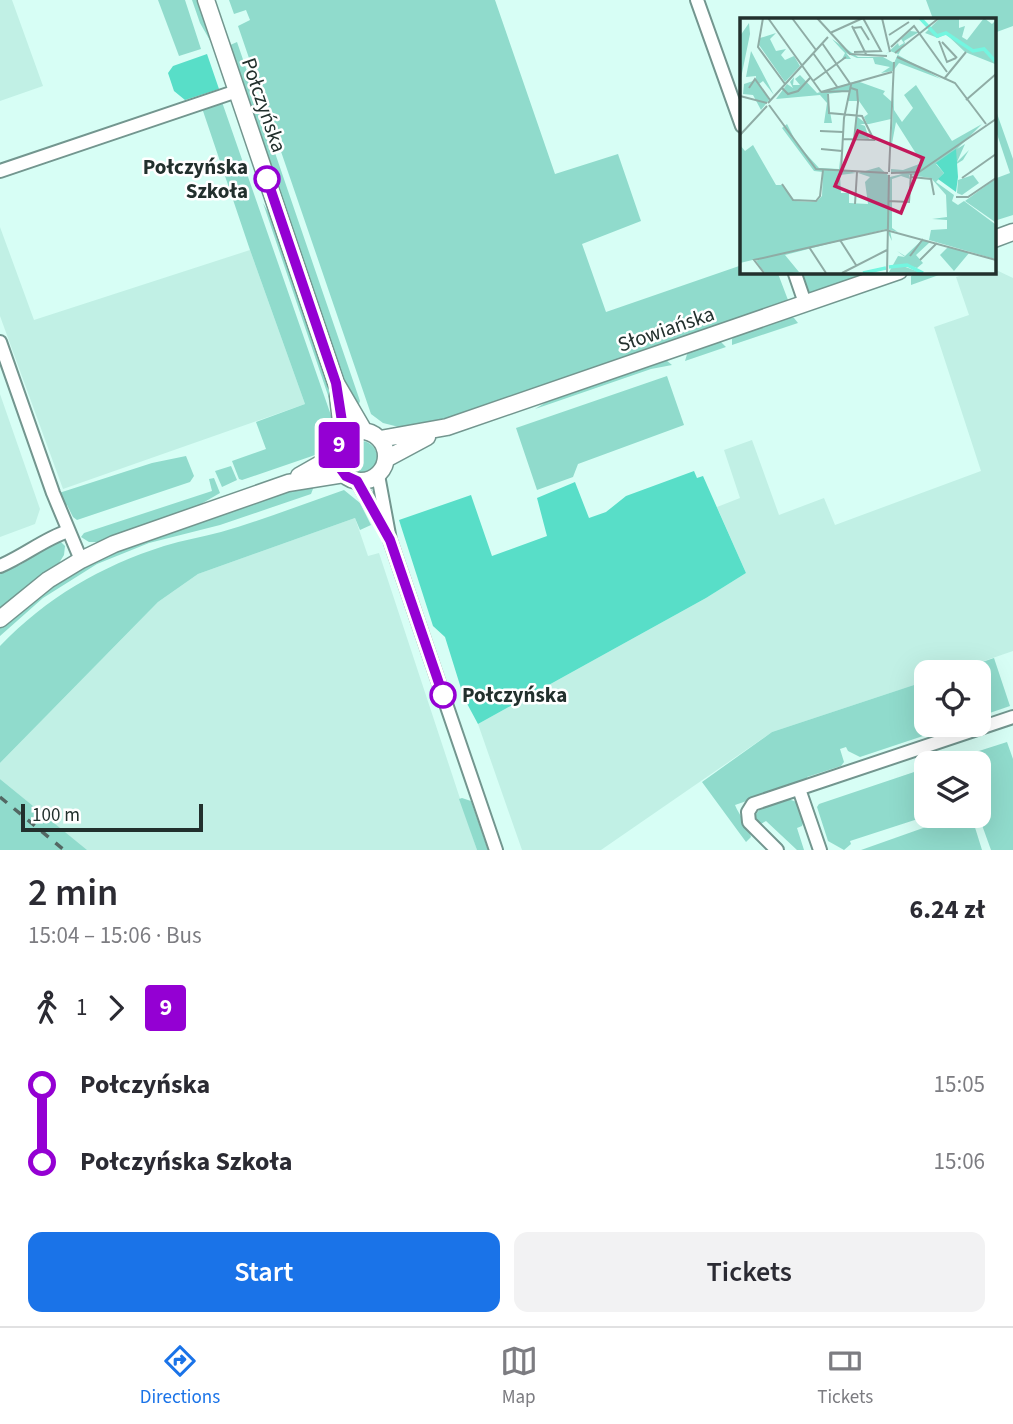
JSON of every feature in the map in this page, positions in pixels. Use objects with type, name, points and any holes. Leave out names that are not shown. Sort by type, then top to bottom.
[{"type":"main road","name":"Połczyńska","points":[[206,0],[336,383],[364,431]]},
{"type":"main road","points":[[996,238],[1013,232]]},
{"type":"main road","name":"Słowiańska","points":[[386,459],[447,427],[893,273]]},
{"type":"main road","name":"Połczyńska","points":[[336,383],[343,439]]},
{"type":"main road","name":"Słowiańska","points":[[380,439],[447,427]]},
{"type":"main road","points":[[288,483],[351,477],[368,480],[378,475],[386,459],[386,450],[380,439],[364,431],[354,432],[343,439],[336,455],[338,465],[351,477]]},
{"type":"main road","points":[[0,619],[33,590],[81,560],[114,544],[288,483],[336,455]]},
{"type":"street","points":[[696,0],[740,121]]},
{"type":"street","points":[[0,171],[237,92]]},
{"type":"street","points":[[795,273],[805,303]]},
{"type":"street","points":[[0,342],[81,560]]},
{"type":"street","points":[[378,475],[390,540],[496,850]]},
{"type":"street","points":[[351,477],[390,540]]},
{"type":"street","points":[[0,565],[16,559],[48,538],[68,531]]},
{"type":"street","points":[[777,850],[749,822],[748,811],[753,804],[1013,717]]},
{"type":"street","points":[[799,789],[820,850]]},
{"type":"shaded area","points":[[0,0],[12,0],[43,86],[0,101]]},
{"type":"shaded area","points":[[158,0],[185,0],[201,49],[179,56]]},
{"type":"shaded area","points":[[192,0],[198,0],[213,44],[200,23]]},
{"type":"shaded area","points":[[229,0],[495,0],[555,174],[618,154],[641,221],[582,244],[606,312],[740,266],[740,273],[778,273],[788,300],[415,431],[383,423],[371,414],[238,26],[250,20],[246,10],[234,14]]},
{"type":"shaded area","points":[[926,0],[1013,0],[1013,26],[996,32],[996,18],[933,18]]},
{"type":"shaded area","points":[[237,42],[360,401],[353,406],[228,46]]},
{"type":"shaded area","points":[[222,102],[334,424],[327,442],[318,454],[242,480],[239,479],[232,461],[266,449],[256,422],[305,404],[202,108]]},
{"type":"shaded area","points":[[996,111],[1013,159],[1013,215],[996,220],[996,178],[1010,173],[996,131]]},
{"type":"shaded area","points":[[263,203],[275,224],[336,408],[334,413]]},
{"type":"shaded area","points":[[0,227],[34,320],[250,250],[305,404],[63,489],[0,316]]},
{"type":"shaded area","points":[[996,270],[1013,278],[1013,651],[987,660],[914,660],[914,685],[772,732],[601,850],[522,850],[478,724],[706,598],[746,573],[717,507],[740,498],[724,450],[752,440],[779,515],[824,498],[835,525],[981,471],[934,327],[969,315],[956,277],[969,273],[996,273]]},
{"type":"shaded area","points":[[800,273],[870,273],[807,294]]},
{"type":"shaded area","points":[[916,273],[944,273],[911,285],[911,276]]},
{"type":"shaded area","points":[[788,316],[798,323],[732,345],[732,339],[736,335]]},
{"type":"shaded area","points":[[720,341],[726,347],[685,361],[688,351]]},
{"type":"shaded area","points":[[666,360],[672,365],[651,369],[535,409],[558,395]]},
{"type":"shaded area","points":[[667,376],[684,425],[578,464],[573,477],[537,490],[516,428]]},
{"type":"shaded area","points":[[0,394],[40,509],[35,524],[0,537]]},
{"type":"shaded area","points":[[361,441],[372,446],[377,457],[372,468],[361,473],[350,468],[345,457],[350,446]]},
{"type":"shaded area","points":[[186,456],[194,476],[190,482],[77,520],[67,505],[64,506],[59,493],[152,463]]},
{"type":"shaded area","points":[[231,466],[237,480],[222,487],[215,471]]},
{"type":"shaded area","points":[[214,478],[220,493],[194,508],[101,542],[89,542],[81,537],[84,533],[212,491],[209,479]]},
{"type":"shaded area","points":[[316,481],[311,494],[220,525],[149,543],[97,564],[43,598],[0,636],[0,628],[15,614],[63,578],[124,547]]},
{"type":"shaded area","points":[[344,490],[360,503],[371,525],[360,530],[355,518],[198,574],[158,602],[0,763],[0,646],[36,613],[76,586],[118,563],[171,544],[237,527]]},
{"type":"shaded area","points":[[355,518],[368,556],[379,553],[477,850],[86,850],[0,779],[0,763],[158,602],[198,574]]},
{"type":"shaded area","points":[[59,540],[65,546],[59,563],[0,610],[0,573],[20,565]]},
{"type":"shaded area","points":[[994,658],[1010,706],[991,713],[991,660],[988,660]]},
{"type":"shaded area","points":[[914,685],[914,737],[920,737],[860,757],[846,747],[840,749],[844,762],[841,766],[735,805],[750,833],[751,837],[746,842],[702,782],[772,732]]},
{"type":"shaded area","points":[[1007,742],[1013,759],[1013,850],[991,850],[983,828],[991,828],[991,751],[979,751]]},
{"type":"shaded area","points":[[914,772],[914,820],[850,841],[851,844],[844,850],[828,841],[817,807],[819,804]]},
{"type":"shaded area","points":[[0,779],[87,850],[0,850]]},
{"type":"shaded area","points":[[459,799],[471,801],[488,850],[477,850]]},
{"type":"shaded area","points":[[788,799],[797,802],[804,820],[802,826],[797,828],[804,850],[797,850],[766,821],[759,825],[753,818],[760,809]]},
{"type":"shaded area","points":[[923,828],[975,828],[982,850],[861,850]]},
{"type":"green space","points":[[207,54],[219,89],[185,100],[174,91],[168,73],[173,66]]},
{"type":"green space","points":[[694,471],[697,478],[703,476],[746,573],[706,598],[478,724],[464,698],[445,637],[433,626],[399,520],[471,495],[492,556],[547,536],[537,498],[575,482],[589,518],[606,512],[626,496]]},
{"type":"railway","points":[[0,797],[64,850]]},
{"type":"bus line","name":"9","points":[[267,179],[336,383],[343,428],[343,439],[337,452],[338,465],[346,476],[357,481],[364,490],[390,540],[443,695]]},
{"type":"place","name":"Połczyńska Szkoła","points":[[267,179]]},
{"type":"place","name":"Połczyńska","points":[[443,695]]}]
